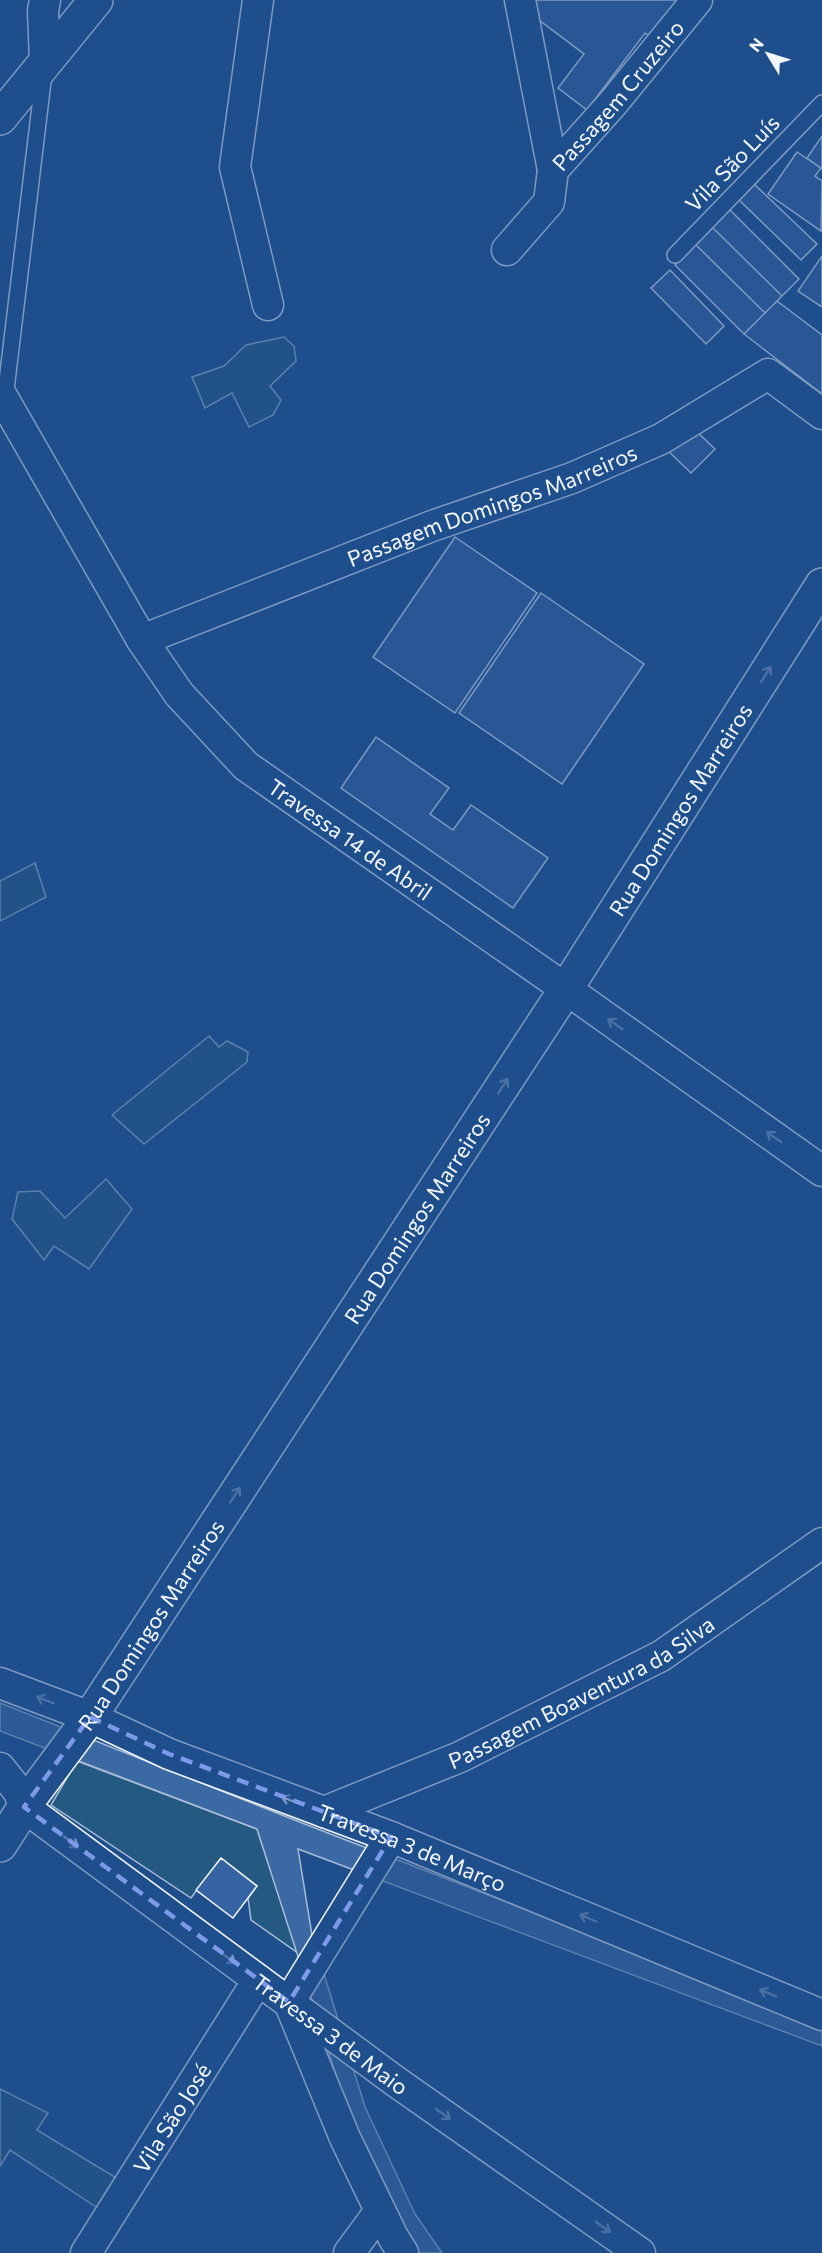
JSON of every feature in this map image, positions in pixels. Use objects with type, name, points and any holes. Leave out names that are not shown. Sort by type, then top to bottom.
[{"type":"street","points":[[45,0],[43,11],[45,62]]},
{"type":"street","points":[[1,115],[96,0]]},
{"type":"street","points":[[258,0],[235,167],[268,305]]},
{"type":"street","points":[[520,0],[553,170]]},
{"type":"street","name":"Passagem Cruzeiro","points":[[507,250],[549,202],[553,170],[613,103],[697,0]]},
{"type":"street","name":"Passagem Domingos Marreiros","points":[[142,640],[432,526],[572,478],[661,439],[768,374],[822,414]]},
{"type":"street","name":"Travessa 14 de Abril","points":[[2,397],[142,640],[179,694],[246,766],[822,1171]]},
{"type":"street","name":"Rua Domingos Marreiros","points":[[0,1845],[89,1718],[566,989],[822,585]]},
{"type":"street","name":"Passagem Boaventura da Silva","points":[[324,1812],[460,1757],[661,1656],[822,1543]]},
{"type":"street","name":"Travessa 3 de Março","points":[[0,1683],[89,1718],[169,1754],[324,1812],[387,1843],[822,2015]]},
{"type":"street","points":[[0,1768],[18,1792],[29,1801]]},
{"type":"street","name":"Travessa 3 de Maio","points":[[29,1801],[258,1980],[300,2000],[395,2080],[640,2253]]},
{"type":"street","points":[[387,1843],[321,1953],[300,2000],[345,2138],[403,2253]]},
{"type":"street","name":"Vila São José","points":[[86,2253],[258,1980]]},
{"type":"street","points":[[349,2253],[380,2211]]},
{"type":"lane","points":[[2,397],[45,62]]},
{"type":"lane","name":"Vila São Luís","points":[[675,255],[822,103]]},
{"type":"highlighted area","points":[[90,1717],[169,1754],[391,1837],[289,2002],[24,1807]]},
{"type":"shaded area","points":[[284,337],[294,346],[296,361],[270,386],[281,400],[273,415],[249,427],[232,393],[205,408],[192,377],[224,366],[246,345]]},
{"type":"shaded area","points":[[35,863],[46,897],[0,921],[0,881]]},
{"type":"shaded area","points":[[209,1036],[219,1047],[227,1041],[248,1052],[247,1062],[144,1144],[112,1115]]},
{"type":"shaded area","points":[[106,1179],[132,1209],[89,1269],[54,1246],[44,1260],[12,1219],[18,1192],[40,1191],[65,1218]]},
{"type":"shaded area","points":[[0,1703],[297,1821],[822,2024],[822,2046],[298,1849],[312,1935],[365,2107],[415,2214],[442,2253],[419,2253],[400,2226],[363,2159],[257,1829],[0,1731]]},
{"type":"shaded area","points":[[77,1761],[257,1829],[298,1953],[251,1920],[248,1898],[257,1886],[221,1858],[191,1898],[51,1805]]},
{"type":"shaded area","points":[[0,2089],[48,2113],[37,2130],[118,2179],[99,2209],[10,2150],[0,2166]]},
{"type":"building","points":[[535,0],[678,0],[650,37],[645,33],[587,110],[558,88],[584,54],[527,11]]},
{"type":"building","points":[[822,136],[822,169],[807,158]]},
{"type":"building","points":[[797,152],[821,168],[815,176],[822,181],[821,231],[768,194]]},
{"type":"building","points":[[752,182],[817,244],[801,260],[737,198]]},
{"type":"building","points":[[729,209],[799,279],[782,296],[712,227]]},
{"type":"building","points":[[712,227],[782,296],[765,313],[695,244]]},
{"type":"building","points":[[695,244],[765,313],[744,334],[675,265]]},
{"type":"building","points":[[822,256],[822,307],[798,291]]},
{"type":"building","points":[[670,270],[724,326],[706,344],[651,288]]},
{"type":"building","points":[[777,301],[822,335],[822,394],[744,334]]},
{"type":"building","points":[[694,429],[715,449],[691,473],[663,446]]},
{"type":"building","points":[[455,537],[537,593],[455,713],[373,657]]},
{"type":"building","points":[[541,593],[644,664],[562,784],[459,713]]},
{"type":"building","points":[[376,737],[449,788],[430,814],[453,830],[471,805],[548,858],[513,908],[341,788]]},
{"type":"building","points":[[221,1858],[257,1886],[233,1918],[196,1890]]}]
